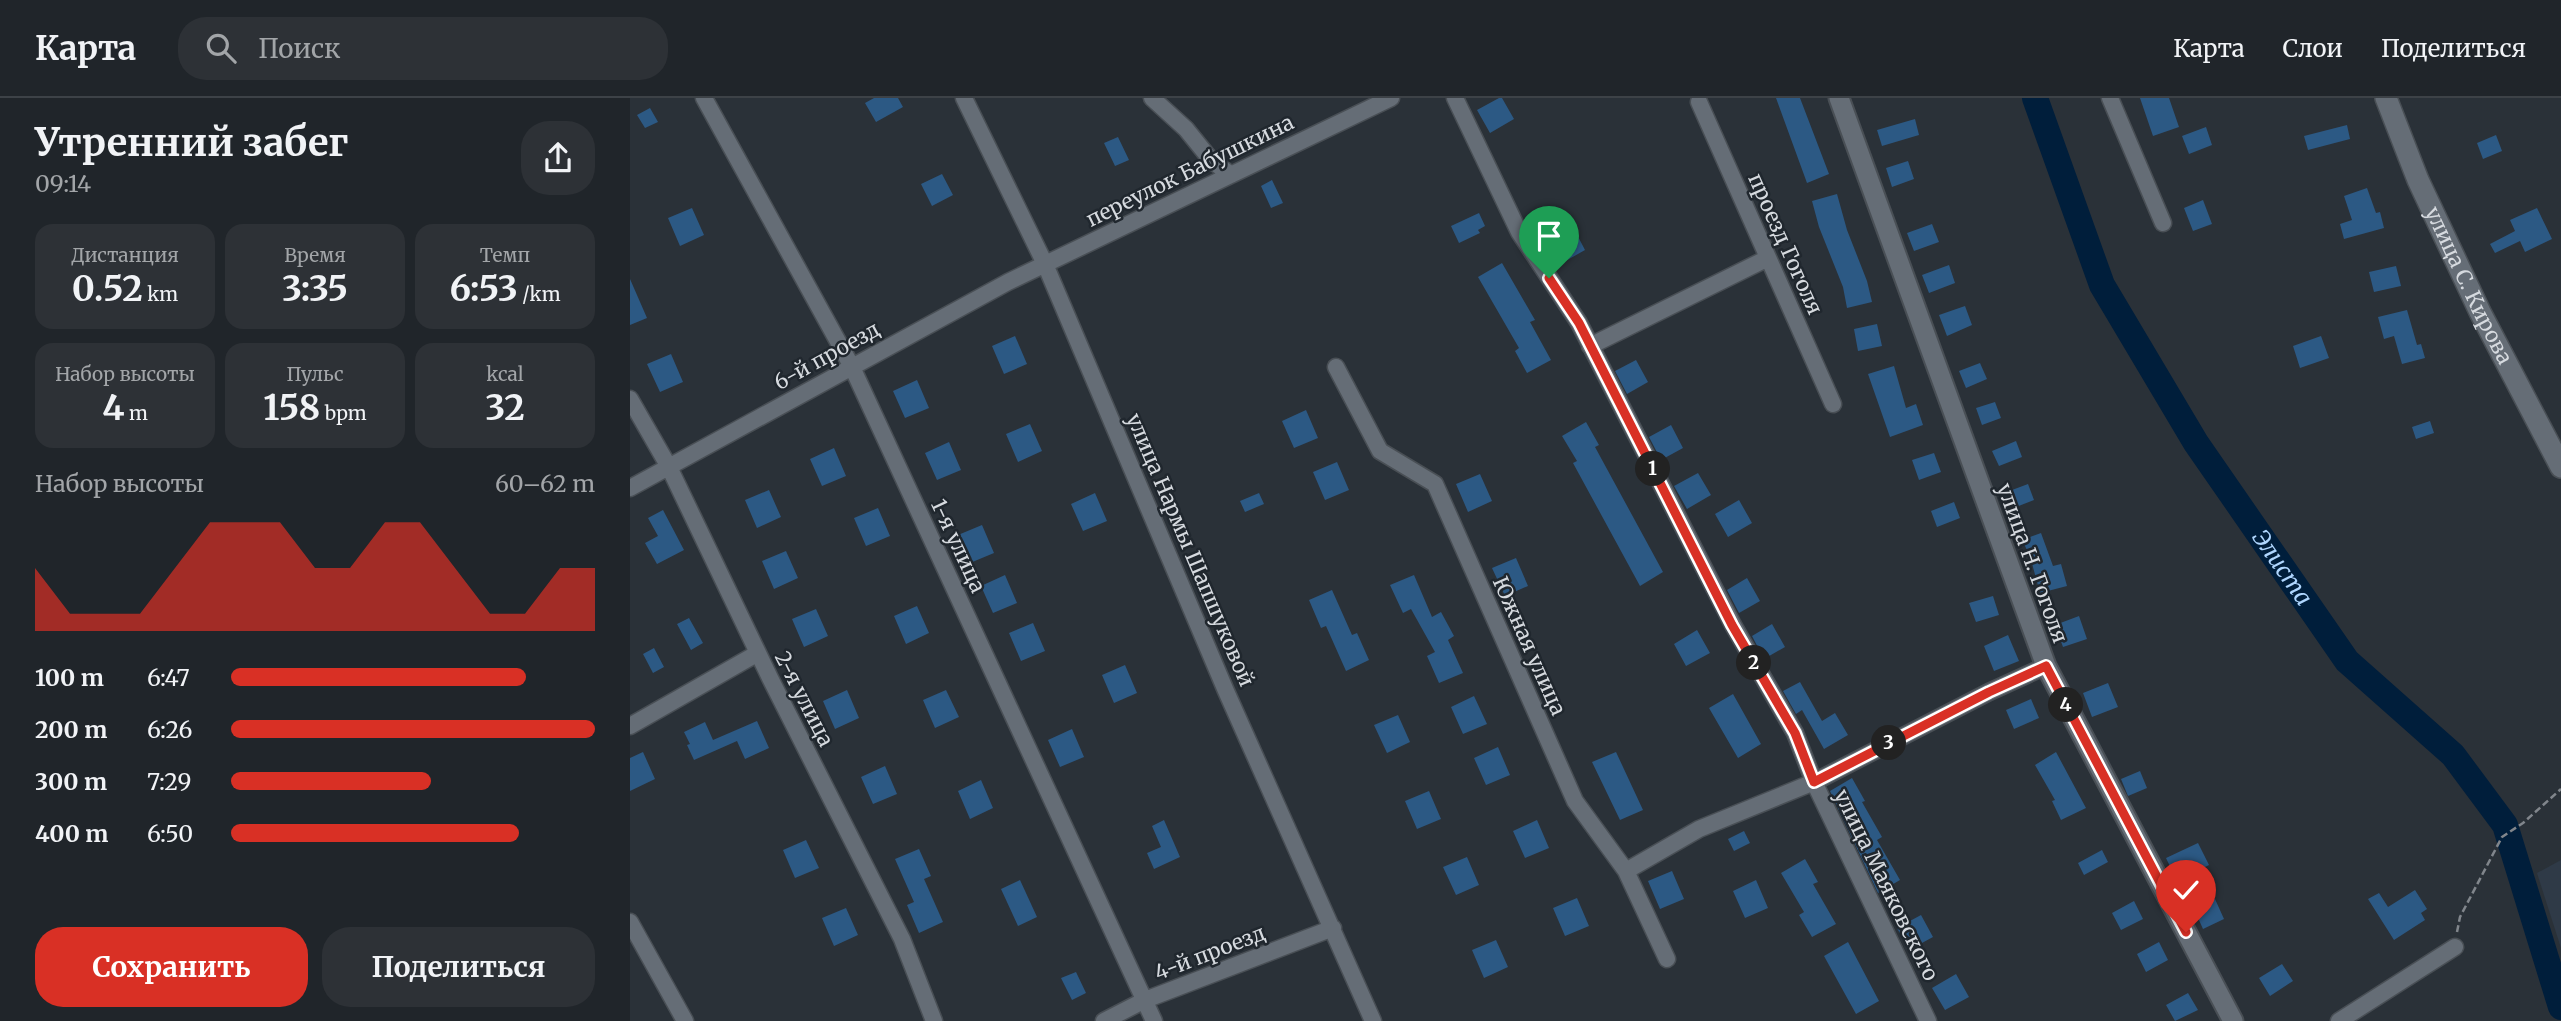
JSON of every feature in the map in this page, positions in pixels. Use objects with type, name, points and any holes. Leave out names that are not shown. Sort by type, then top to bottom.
[{"type":"main road","name":"улица С. Кирова","points":[[2386,98],[2417,180],[2561,467]]},
{"type":"street","name":"1-я улица","points":[[704,98],[852,367],[1154,1021]]},
{"type":"street","name":"улица Нармы Шапшуковой","points":[[964,98],[1045,264],[1226,691],[1373,1021]]},
{"type":"street","points":[[1152,98],[1186,129],[1211,160],[1231,175]]},
{"type":"street","name":"переулок Бабушкина","points":[[1045,264],[1391,98]]},
{"type":"street","name":"улица Маяковского","points":[[1455,98],[1520,232],[1579,323],[1732,625],[1795,733],[1814,782],[1928,1021]]},
{"type":"street","name":"улица Н. Гоголя","points":[[1839,98],[2046,666],[2233,1021]]},
{"type":"street","points":[[2110,98],[2163,223]]},
{"type":"street","name":"проезд Гоголя","points":[[1699,102],[1833,404]]},
{"type":"street","points":[[1590,346],[1769,258]]},
{"type":"street","name":"6-й проезд","points":[[630,488],[1045,264]]},
{"type":"street","name":"Южная улица","points":[[1336,367],[1380,451],[1435,484],[1575,801],[1626,871],[1667,959]]},
{"type":"street","name":"2-я улица","points":[[630,399],[669,467],[758,653],[902,940],[934,1021]]},
{"type":"street","points":[[630,726],[758,653]]},
{"type":"street","points":[[1626,871],[1699,829],[1814,782],[1989,692],[2046,666]]},
{"type":"street","points":[[630,922],[685,1021]]},
{"type":"street","name":"4-й проезд","points":[[1104,1021],[1145,1000],[1333,929]]},
{"type":"street","points":[[2339,1021],[2455,947]]},
{"type":"path","points":[[2455,947],[2460,917],[2502,837],[2523,823],[2561,789]]},
{"type":"shaded area","points":[[2561,860],[2561,948],[2537,873]]},
{"type":"building","points":[[874,98],[898,98],[903,107],[876,122],[865,103]]},
{"type":"building","points":[[1502,98],[1514,119],[1490,133],[1477,110]]},
{"type":"building","points":[[1776,98],[1800,98],[1829,174],[1807,183]]},
{"type":"building","points":[[2140,98],[2169,98],[2179,127],[2153,136]]},
{"type":"building","points":[[650,108],[658,122],[645,128],[637,115]]},
{"type":"building","points":[[1915,119],[1919,135],[1882,146],[1877,130]]},
{"type":"building","points":[[2347,125],[2350,139],[2308,150],[2304,136]]},
{"type":"building","points":[[2206,127],[2212,145],[2189,154],[2182,136]]},
{"type":"building","points":[[2496,135],[2502,151],[2483,159],[2477,143]]},
{"type":"building","points":[[1118,137],[1129,160],[1115,166],[1104,143]]},
{"type":"building","points":[[1908,161],[1914,179],[1892,187],[1886,168]]},
{"type":"building","points":[[942,174],[953,195],[932,206],[921,184]]},
{"type":"building","points":[[1272,180],[1283,203],[1271,208],[1261,186]]},
{"type":"building","points":[[2367,188],[2376,213],[2380,212],[2384,228],[2344,239],[2340,224],[2352,220],[2344,196]]},
{"type":"building","points":[[1837,194],[1872,302],[1847,308],[1843,287],[1819,227],[1812,201]]},
{"type":"building","points":[[2203,200],[2212,224],[2193,231],[2184,208]]},
{"type":"building","points":[[692,208],[704,235],[680,246],[668,218]]},
{"type":"building","points":[[2537,208],[2552,239],[2525,252],[2520,241],[2495,253],[2490,244],[2515,231],[2510,220]]},
{"type":"building","points":[[1479,213],[1485,226],[1478,230],[1480,233],[1459,243],[1451,226]]},
{"type":"building","points":[[1932,224],[1939,242],[1914,251],[1907,233]]},
{"type":"building","points":[[1573,227],[1585,250],[1562,263],[1549,241]]},
{"type":"building","points":[[1502,263],[1535,320],[1530,322],[1551,360],[1527,373],[1515,351],[1519,348],[1478,277]]},
{"type":"building","points":[[1949,265],[1955,283],[1929,293],[1922,275]]},
{"type":"building","points":[[2396,266],[2401,286],[2374,292],[2369,272]]},
{"type":"building","points":[[630,279],[647,318],[630,325]]},
{"type":"building","points":[[1965,306],[1972,325],[1947,336],[1939,315]]},
{"type":"building","points":[[2407,310],[2417,345],[2421,344],[2425,358],[2402,364],[2394,336],[2384,339],[2378,317]]},
{"type":"building","points":[[1877,324],[1882,346],[1858,351],[1854,329]]},
{"type":"building","points":[[1015,336],[1027,364],[1004,374],[992,346]]},
{"type":"building","points":[[2321,336],[2329,358],[2300,368],[2293,346]]},
{"type":"building","points":[[671,354],[683,382],[660,392],[647,364]]},
{"type":"building","points":[[1636,360],[1648,382],[1627,394],[1615,371]]},
{"type":"building","points":[[1980,363],[1987,379],[1966,388],[1959,371]]},
{"type":"building","points":[[1894,366],[1906,408],[1916,404],[1923,425],[1890,437],[1868,374]]},
{"type":"building","points":[[917,380],[929,408],[905,418],[893,391]]},
{"type":"building","points":[[1995,402],[2001,418],[1982,425],[1976,408]]},
{"type":"building","points":[[1306,410],[1318,438],[1294,448],[1282,421]]},
{"type":"building","points":[[2430,421],[2434,433],[2416,439],[2412,427]]},
{"type":"building","points":[[1586,422],[1599,445],[1595,447],[1663,572],[1640,586],[1573,463],[1577,461],[1562,436]]},
{"type":"building","points":[[1030,424],[1042,451],[1018,462],[1006,434]]},
{"type":"building","points":[[1671,425],[1683,448],[1661,460],[1649,437]]},
{"type":"building","points":[[2016,441],[2022,457],[1999,466],[1992,451]]},
{"type":"building","points":[[949,442],[961,470],[937,480],[925,453]]},
{"type":"building","points":[[834,448],[846,476],[822,486],[810,459]]},
{"type":"building","points":[[1934,453],[1941,472],[1919,480],[1912,460]]},
{"type":"building","points":[[1337,462],[1349,490],[1325,500],[1313,472]]},
{"type":"building","points":[[1698,473],[1711,495],[1687,509],[1674,486]]},
{"type":"building","points":[[1480,474],[1492,501],[1468,512],[1456,484]]},
{"type":"building","points":[[2028,484],[2034,500],[2011,509],[2004,493]]},
{"type":"building","points":[[769,490],[781,517],[757,528],[745,500]]},
{"type":"building","points":[[1095,493],[1107,521],[1083,531],[1071,504]]},
{"type":"building","points":[[1259,493],[1264,504],[1245,512],[1240,501]]},
{"type":"building","points":[[1739,500],[1752,523],[1728,537],[1715,514]]},
{"type":"building","points":[[1954,502],[1960,518],[1937,527],[1931,511]]},
{"type":"building","points":[[878,508],[890,536],[866,546],[854,518]]},
{"type":"building","points":[[663,510],[684,550],[657,564],[645,543],[658,536],[648,518]]},
{"type":"building","points":[[982,525],[994,553],[970,563],[958,535]]},
{"type":"building","points":[[2041,533],[2053,566],[2061,564],[2067,586],[2040,593],[2030,556],[2022,540]]},
{"type":"building","points":[[786,551],[798,578],[774,589],[762,561]]},
{"type":"building","points":[[1516,558],[1528,586],[1505,596],[1492,568]]},
{"type":"building","points":[[1005,575],[1017,603],[993,613],[981,586]]},
{"type":"building","points":[[1414,575],[1432,617],[1441,612],[1454,636],[1448,640],[1463,673],[1439,683],[1427,656],[1435,652],[1411,609],[1403,613],[1390,585]]},
{"type":"building","points":[[1747,578],[1760,601],[1739,613],[1727,590]]},
{"type":"building","points":[[1332,590],[1352,635],[1357,633],[1369,660],[1346,671],[1326,626],[1321,628],[1309,600]]},
{"type":"building","points":[[1993,596],[1999,615],[1976,622],[1969,603]]},
{"type":"building","points":[[917,606],[929,633],[906,644],[894,616]]},
{"type":"building","points":[[816,609],[828,636],[804,647],[792,619]]},
{"type":"building","points":[[2079,616],[2087,639],[2063,647],[2055,625]]},
{"type":"building","points":[[689,618],[703,643],[691,650],[677,624]]},
{"type":"building","points":[[1033,623],[1045,651],[1021,661],[1009,633]]},
{"type":"building","points":[[1772,624],[1785,647],[1764,659],[1752,636]]},
{"type":"building","points":[[1697,630],[1710,653],[1686,666],[1674,644]]},
{"type":"building","points":[[2008,635],[2019,661],[1994,671],[1984,646]]},
{"type":"building","points":[[654,648],[664,667],[653,673],[643,654]]},
{"type":"building","points":[[1125,665],[1137,693],[1114,703],[1102,675]]},
{"type":"building","points":[[1800,682],[1822,721],[1835,713],[1848,735],[1824,749],[1802,710],[1796,714],[1783,691]]},
{"type":"building","points":[[2108,683],[2118,707],[2092,717],[2083,693]]},
{"type":"building","points":[[847,690],[859,718],[835,729],[823,701]]},
{"type":"building","points":[[946,690],[959,717],[935,728],[923,700]]},
{"type":"building","points":[[1733,694],[1761,744],[1738,758],[1709,708]]},
{"type":"building","points":[[1474,696],[1487,724],[1463,734],[1451,707]]},
{"type":"building","points":[[2031,699],[2039,718],[2014,729],[2006,710]]},
{"type":"building","points":[[1398,715],[1410,742],[1387,753],[1374,725]]},
{"type":"building","points":[[757,721],[769,748],[745,759],[737,741],[694,760],[684,732],[705,722],[713,740]]},
{"type":"building","points":[[1072,729],[1084,757],[1060,767],[1048,740]]},
{"type":"building","points":[[1498,747],[1510,775],[1486,785],[1474,758]]},
{"type":"building","points":[[643,752],[655,779],[630,791],[630,758]]},
{"type":"building","points":[[1616,752],[1643,810],[1620,820],[1592,762]]},
{"type":"building","points":[[2056,752],[2086,808],[2061,820],[2052,801],[2055,800],[2035,765]]},
{"type":"building","points":[[885,766],[897,794],[873,804],[861,777]]},
{"type":"building","points":[[2140,771],[2147,788],[2128,796],[2121,779]]},
{"type":"building","points":[[1852,778],[1882,837],[1877,840],[1900,880],[1878,893],[1830,791]]},
{"type":"building","points":[[981,780],[993,808],[970,819],[958,791]]},
{"type":"building","points":[[1429,791],[1441,819],[1417,829],[1405,801]]},
{"type":"building","points":[[1164,820],[1180,857],[1154,869],[1147,853],[1161,847],[1152,826]]},
{"type":"building","points":[[1537,820],[1549,848],[1525,858],[1513,831]]},
{"type":"building","points":[[1744,831],[1750,843],[1734,851],[1728,839]]},
{"type":"building","points":[[806,840],[819,868],[795,878],[783,850]]},
{"type":"building","points":[[2198,843],[2209,865],[2177,881],[2166,858]]},
{"type":"building","points":[[919,849],[931,876],[924,879],[943,922],[919,933],[907,905],[914,902],[895,859]]},
{"type":"building","points":[[2102,850],[2108,862],[2084,875],[2078,863]]},
{"type":"building","points":[[1467,857],[1479,885],[1456,895],[1443,867]]},
{"type":"building","points":[[1805,859],[1818,882],[1813,884],[1836,924],[1812,937],[1799,915],[1804,912],[1781,873]]},
{"type":"building","points":[[1672,871],[1684,899],[1660,909],[1648,881]]},
{"type":"building","points":[[1020,880],[1037,917],[1018,926],[1001,889]]},
{"type":"building","points":[[1756,880],[1768,908],[1745,918],[1733,891]]},
{"type":"building","points":[[2415,890],[2427,909],[2421,913],[2425,920],[2394,940],[2368,899],[2379,893],[2388,907]]},
{"type":"building","points":[[1577,898],[1589,926],[1565,936],[1553,908]]},
{"type":"building","points":[[2215,899],[2224,919],[2203,929],[2194,909]]},
{"type":"building","points":[[2134,901],[2143,919],[2121,930],[2112,913]]},
{"type":"building","points":[[846,908],[858,935],[834,946],[822,918]]},
{"type":"building","points":[[1921,915],[1933,937],[1909,950],[1897,928]]},
{"type":"building","points":[[1496,940],[1508,967],[1484,978],[1472,950]]},
{"type":"building","points":[[1848,942],[1879,1001],[1856,1014],[1824,956]]},
{"type":"building","points":[[2159,942],[2168,960],[2146,972],[2137,954]]},
{"type":"building","points":[[2282,964],[2293,981],[2270,996],[2259,978]]},
{"type":"building","points":[[1076,972],[1086,993],[1072,1000],[1061,978]]},
{"type":"building","points":[[1956,974],[1969,997],[1945,1010],[1932,988]]},
{"type":"building","points":[[2188,993],[2198,1010],[2175,1021],[2166,1005]]},
{"type":"waterway","name":"Элиста","points":[[2035,98],[2102,285],[2196,443],[2347,661],[2453,755],[2505,825],[2561,1007]]},
{"type":"route","points":[[1549,278],[1579,323],[1732,625],[1795,733],[1814,782],[1989,692],[2046,666],[2186,932]]}]
